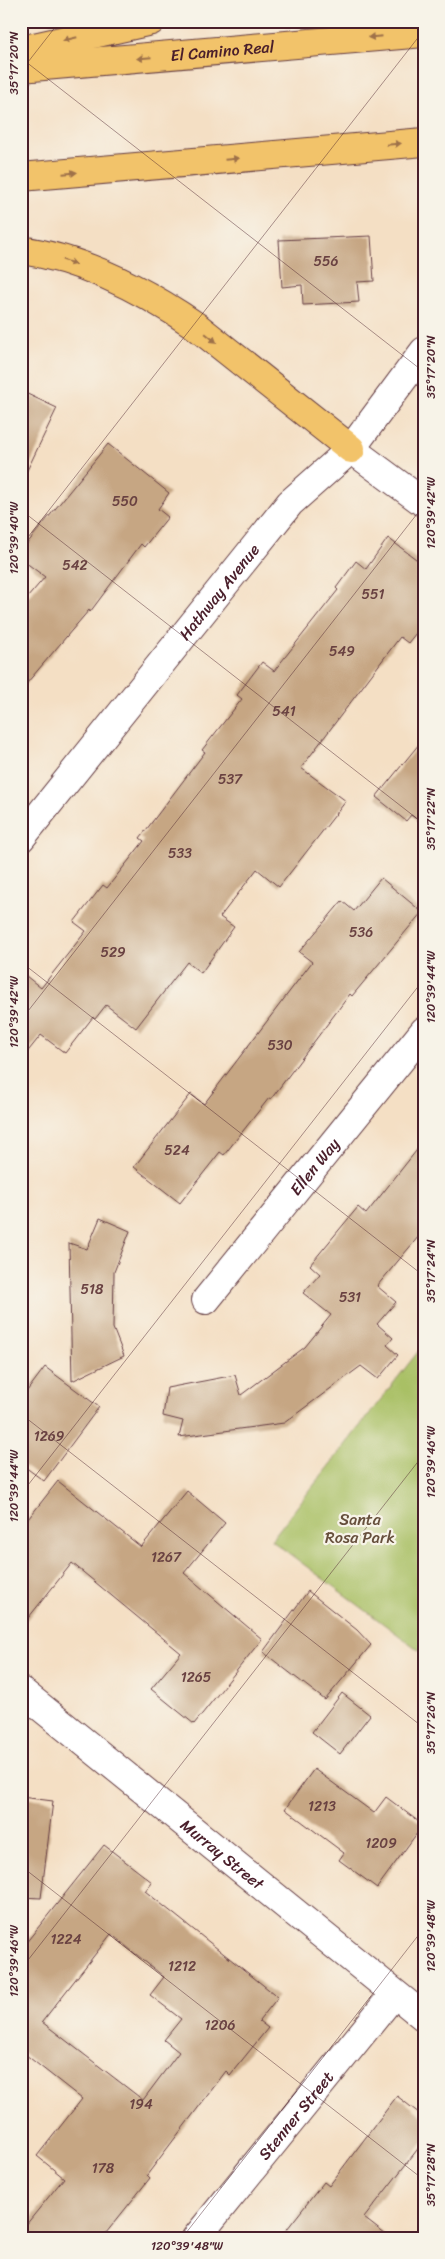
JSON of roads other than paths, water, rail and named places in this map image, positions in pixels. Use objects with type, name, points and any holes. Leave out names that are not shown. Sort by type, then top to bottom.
[{"type":"highway","points":[[21,50],[151,21]]},
{"type":"highway","name":"El Camino Real","points":[[21,68],[424,33]]},
{"type":"highway","points":[[21,177],[424,142]]},
{"type":"highway","points":[[21,250],[62,260],[108,276],[172,309],[351,449]]},
{"type":"street","name":"Hathway Avenue","points":[[21,838],[290,503],[351,449],[424,351]]},
{"type":"street","points":[[351,449],[424,503]]},
{"type":"street","name":"Ellen Way","points":[[206,1300],[424,1032]]},
{"type":"street","name":"Murray Street","points":[[26,1703],[424,2017]]},
{"type":"street","name":"Stenner Street","points":[[196,2238],[394,1994]]},
{"type":"park label","name":"Santa Rosa Park","points":[[360,1528]]}]
